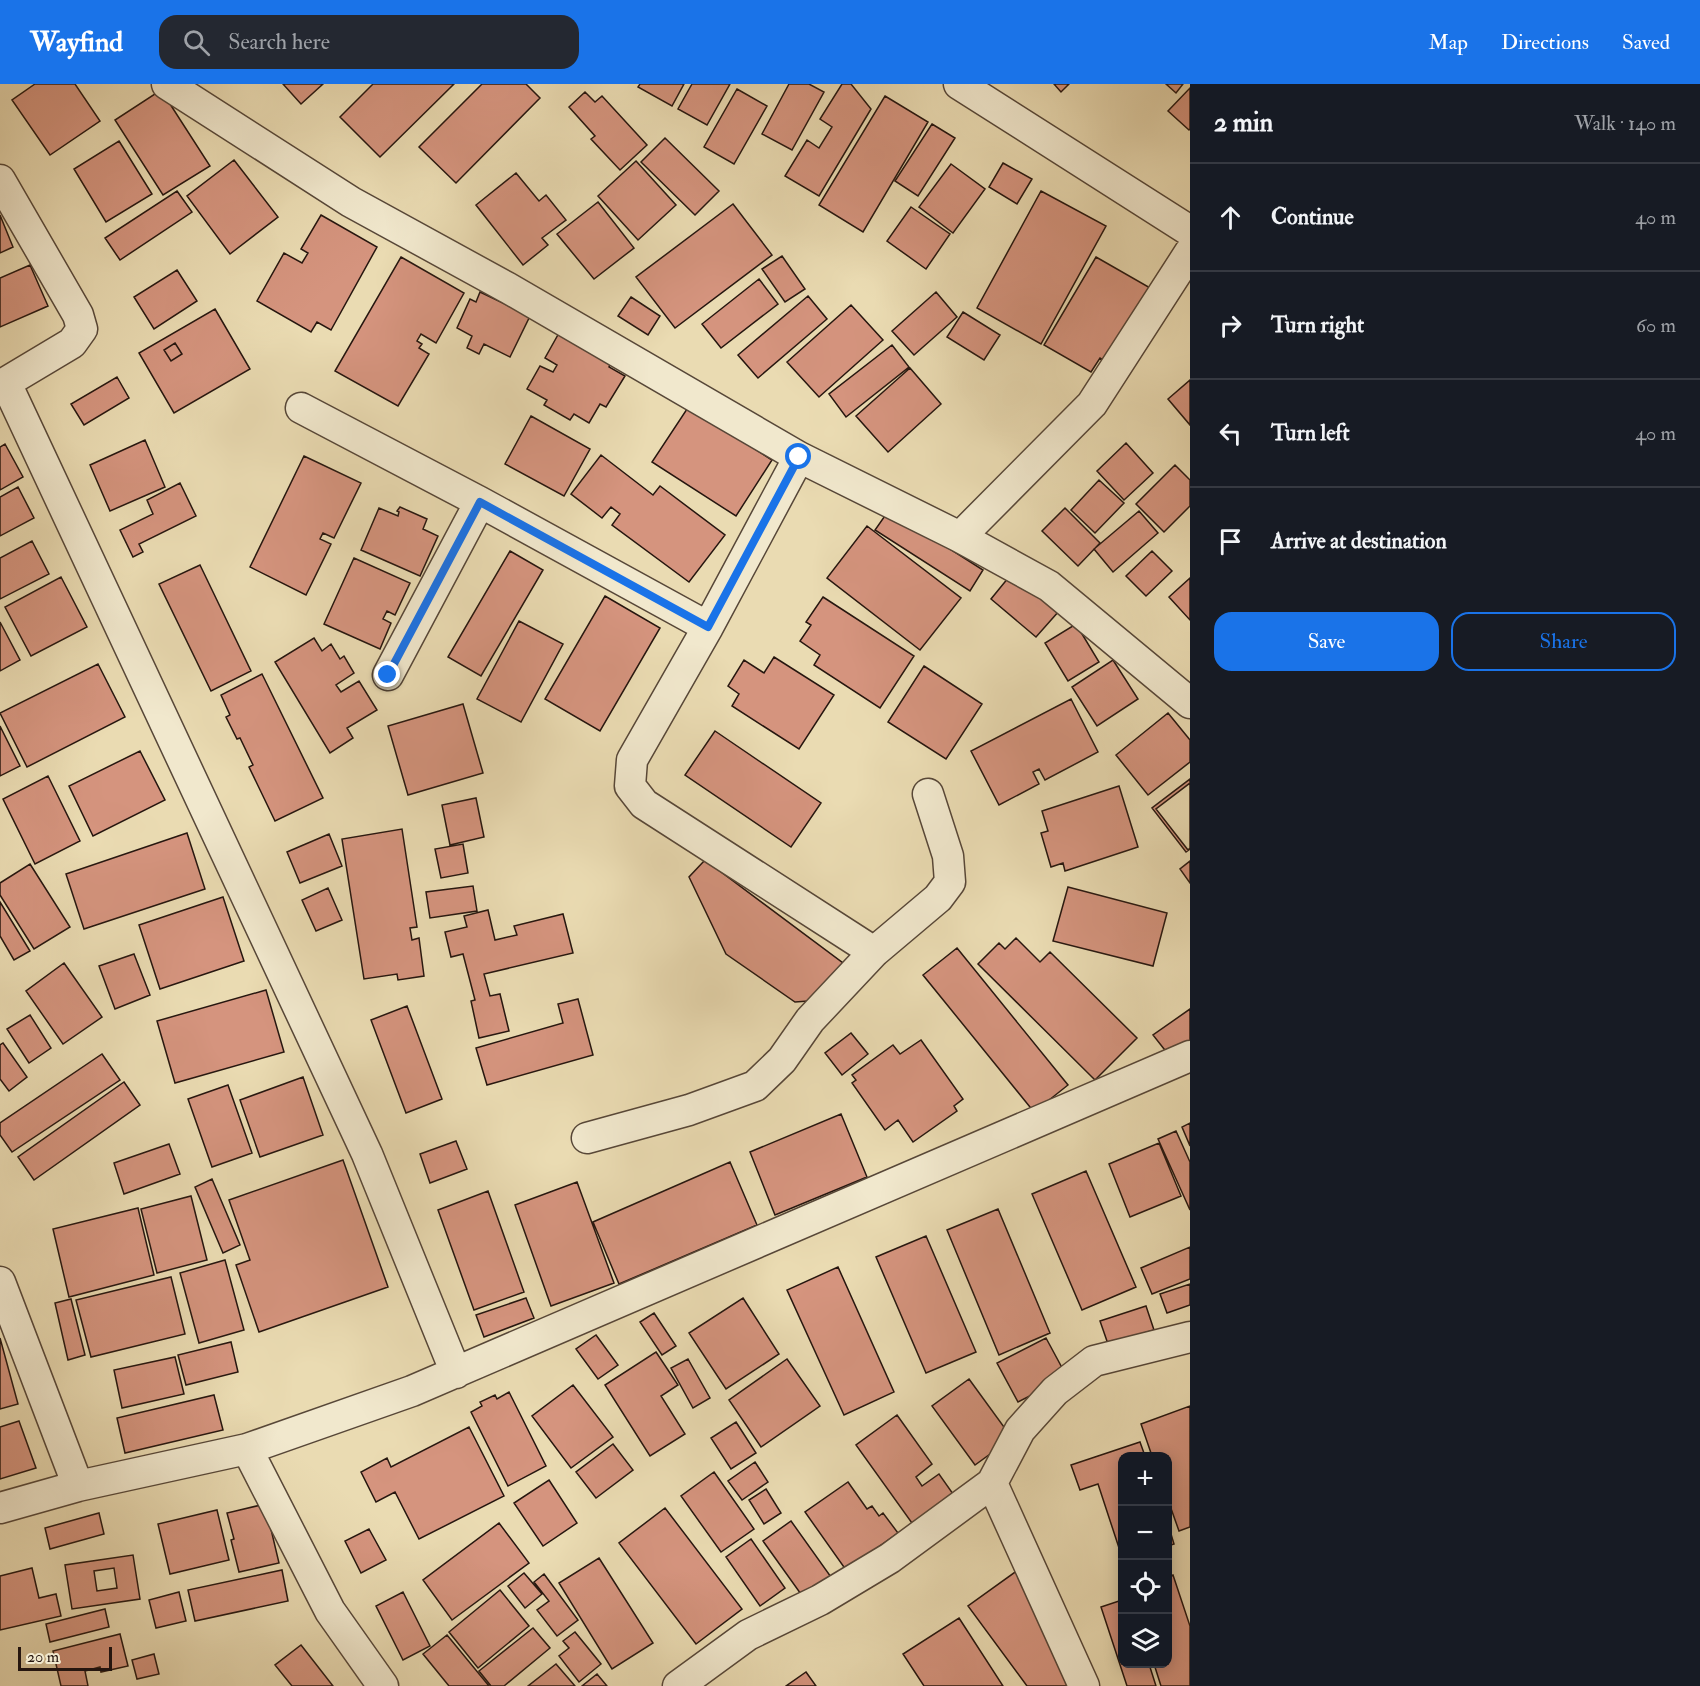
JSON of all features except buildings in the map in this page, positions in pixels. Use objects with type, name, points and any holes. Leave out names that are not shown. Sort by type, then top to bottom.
[{"type":"street","points":[[167,84],[351,202],[508,288],[799,457],[960,537],[1049,586],[1190,703]]},
{"type":"street","points":[[958,84],[1190,231]]},
{"type":"street","points":[[0,180],[78,315],[82,329],[72,343],[3,385],[367,1154],[456,1373]]},
{"type":"street","points":[[960,537],[1092,404],[1190,252]]},
{"type":"street","points":[[301,408],[480,502],[708,627]]},
{"type":"street","points":[[799,457],[708,627],[632,760],[630,786],[644,804],[874,952]]},
{"type":"street","points":[[388,675],[480,502]]},
{"type":"street","points":[[587,1138],[689,1110],[755,1086],[782,1060],[810,1020],[874,952],[938,898],[950,882],[948,856],[927,794]]},
{"type":"street","points":[[0,1508],[78,1486],[247,1449],[412,1391],[1190,1056]]},
{"type":"street","points":[[0,1282],[78,1486]]},
{"type":"street","points":[[678,1686],[748,1635],[820,1600],[890,1558],[992,1483],[1020,1430],[1055,1391],[1094,1361],[1190,1337]]},
{"type":"street","points":[[247,1449],[330,1611],[383,1686]]},
{"type":"street","points":[[992,1483],[1084,1686]]},
{"type":"route","points":[[388,675],[480,502],[708,627],[799,457]]}]
